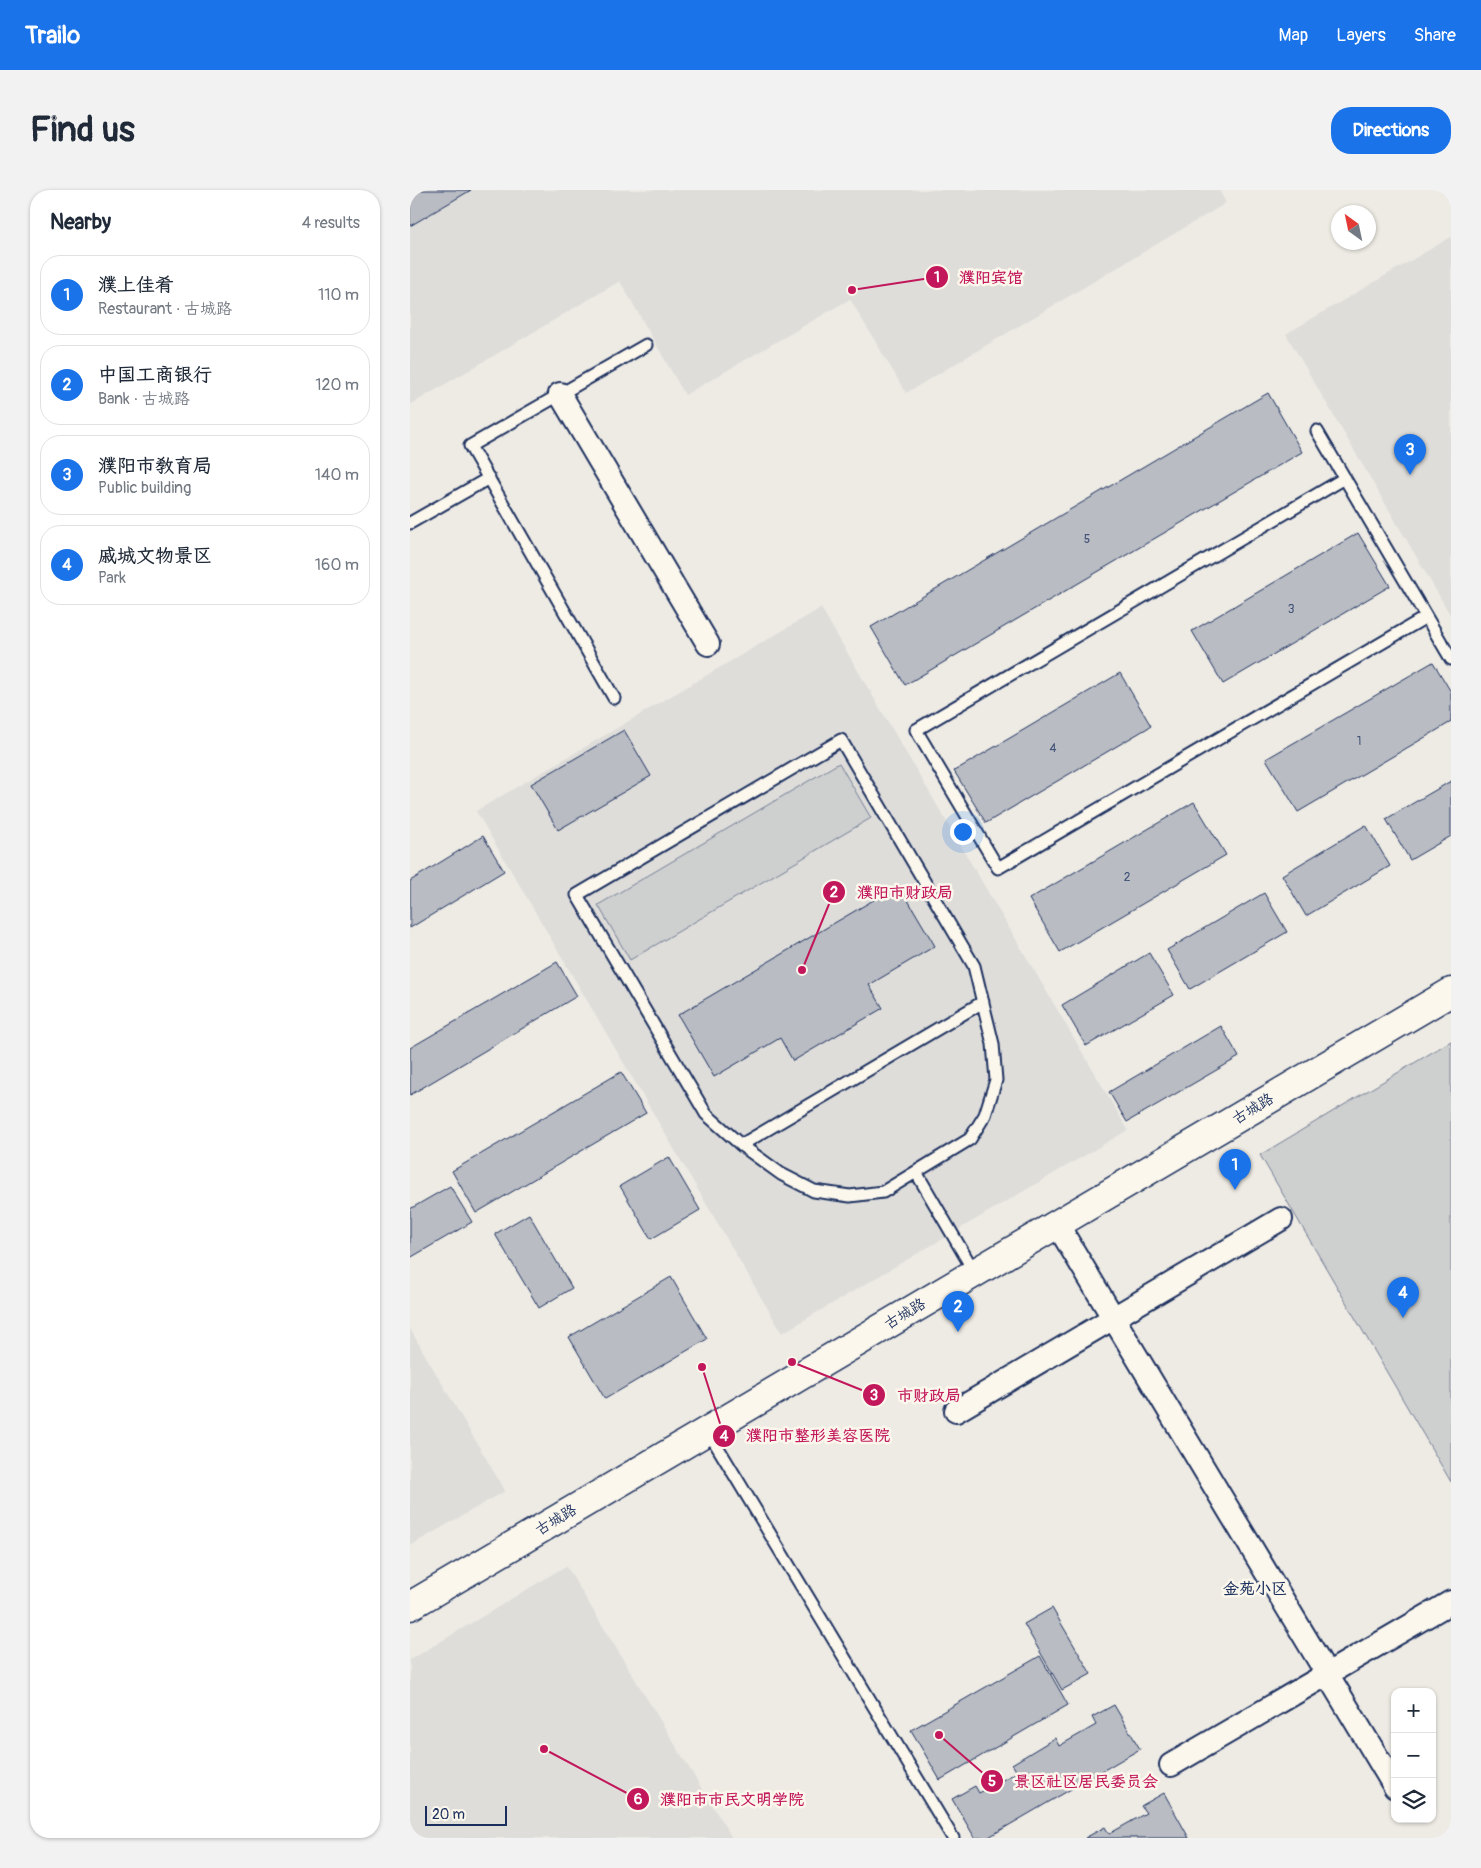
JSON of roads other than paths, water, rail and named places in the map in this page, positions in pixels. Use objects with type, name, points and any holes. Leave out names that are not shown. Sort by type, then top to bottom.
[{"type":"street","points":[[560,394],[708,644]]},
{"type":"street","name":"古城路","points":[[410,1606],[1451,992]]},
{"type":"street","points":[[956,1411],[1282,1219]]},
{"type":"street","points":[[1057,1224],[1391,1780]]},
{"type":"street","points":[[1172,1765],[1451,1602]]},
{"type":"lane","points":[[614,698],[470,446],[646,345]]},
{"type":"lane","points":[[1317,431],[1451,659]]},
{"type":"lane","points":[[410,523],[488,478]]},
{"type":"lane","points":[[1345,478],[916,730],[998,868],[1426,617]]},
{"type":"lane","points":[[841,740],[974,966],[983,1002],[993,1044],[996,1080],[985,1115],[970,1139],[883,1192],[850,1196],[814,1191],[781,1174],[741,1145],[706,1114],[577,896],[841,740]]},
{"type":"lane","points":[[741,1145],[983,1002]]},
{"type":"lane","points":[[916,1172],[975,1273]]},
{"type":"lane","points":[[708,1431],[953,1838]]},
{"type":"place","name":"濮阳宾馆","points":[[852,290]]},
{"type":"place","name":"濮阳市教育局","points":[[1410,475]]},
{"type":"place","name":"濮阳市财政局","points":[[802,970]]},
{"type":"place","name":"濮上佳肴","points":[[1235,1190]]},
{"type":"place","name":"戚城文物景区","points":[[1403,1318]]},
{"type":"place","name":"中国工商银行","points":[[958,1332]]},
{"type":"place","name":"市财政局","points":[[792,1362]]},
{"type":"place","name":"濮阳市整形美容医院","points":[[702,1367]]},
{"type":"place","name":"景区社区居民委员会","points":[[939,1735]]},
{"type":"place","name":"濮阳市市民文明学院","points":[[544,1749]]},
{"type":"district","name":"金苑小区","points":[[1255,1589]]}]
